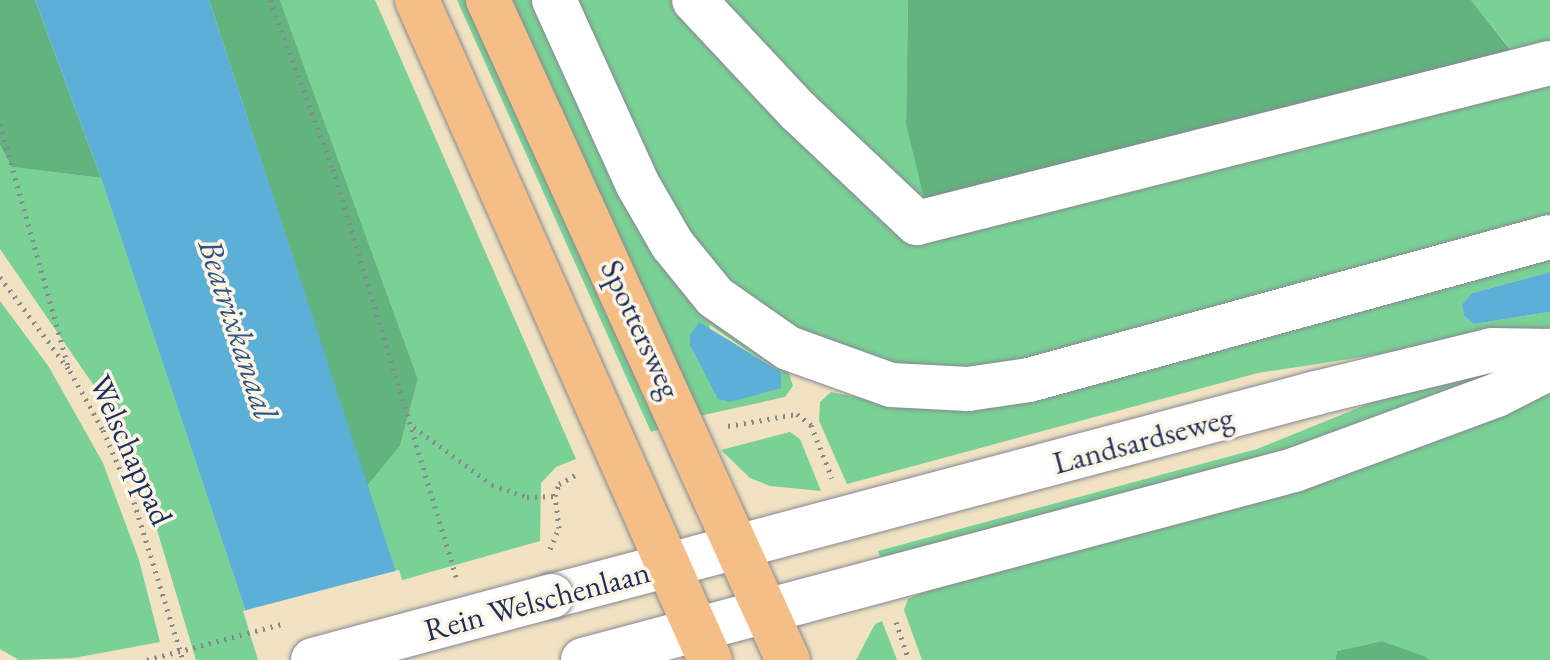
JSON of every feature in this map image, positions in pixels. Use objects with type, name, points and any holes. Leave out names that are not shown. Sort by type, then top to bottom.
[{"type":"main road","points":[[417,0],[704,645]]},
{"type":"main road","name":"Spottersweg","points":[[488,0],[788,660]]},
{"type":"street","name":"Spottersweg","points":[[554,0],[638,185],[672,244],[715,297],[757,330],[820,360],[891,385],[995,386],[1550,237]]},
{"type":"street","points":[[694,0],[797,110],[917,223],[1550,63]]},
{"type":"street","name":"Landsardseweg","points":[[668,567],[1492,350],[1550,351]]},
{"type":"street","points":[[583,660],[704,645],[766,613],[1294,470],[1497,395],[1550,368]]},
{"type":"street","name":"Rein Welschenlaan","points":[[313,660],[668,567]]},
{"type":"path","points":[[270,0],[333,169],[460,590]]},
{"type":"path","points":[[0,124],[70,371]]},
{"type":"path","name":"Welschappad","points":[[0,277],[70,371],[103,430],[134,502],[183,660]]},
{"type":"path","points":[[413,427],[492,485],[527,497],[555,496]]},
{"type":"green space","points":[[0,0],[35,0],[101,178],[12,167],[0,145]]},
{"type":"green space","points":[[209,0],[280,0],[418,379],[400,446],[367,486]]},
{"type":"green space","points":[[280,0],[375,0],[576,459],[556,467],[541,483],[540,541],[399,581],[367,486],[400,446],[418,379]]},
{"type":"green space","points":[[457,0],[474,0],[669,426],[651,432]]},
{"type":"green space","points":[[504,0],[534,0],[706,313],[736,339],[788,370],[793,386],[785,397],[699,416]],"holes":[[[709,324],[781,372],[724,401]]]},
{"type":"green space","points":[[573,0],[908,0],[906,124],[1520,61],[1471,0],[1550,0],[1550,220],[1034,360],[966,372],[911,370],[802,336],[752,303],[708,261],[675,215]]},
{"type":"green space","points":[[908,0],[1471,0],[1520,62],[925,202],[906,124]]},
{"type":"green space","points":[[0,145],[13,167],[101,178],[262,660],[196,660],[143,483],[101,396],[0,249]]},
{"type":"green space","points":[[1550,258],[1550,272],[1472,293],[1462,304],[1464,316],[1474,324],[1550,312],[1550,328],[1258,373],[847,484],[819,421],[820,402],[831,392],[867,399]]},
{"type":"green space","points":[[0,301],[49,367],[103,463],[139,560],[160,642],[74,658],[19,660],[0,649]]},
{"type":"green space","points":[[1501,364],[1506,379],[1346,438],[884,567],[878,551],[1257,449],[1427,380]]},
{"type":"green space","points":[[1550,393],[1550,660],[1430,660],[1382,641],[1337,651],[1335,660],[922,660],[904,610],[908,599],[939,585],[1297,485]]},
{"type":"green space","points":[[790,432],[800,439],[821,491],[770,486],[750,478],[721,450]]},
{"type":"green space","points":[[882,621],[897,660],[856,660],[875,624]]},
{"type":"green space","points":[[1382,641],[1430,660],[1335,660],[1337,651]]},
{"type":"water","name":"Beatrixkanaal","points":[[35,0],[209,0],[399,581],[262,660],[101,178]]},
{"type":"water","points":[[1550,272],[1550,312],[1474,324],[1464,316],[1462,304],[1472,293]]},
{"type":"water","points":[[699,322],[781,372],[781,388],[730,402],[718,399],[690,345],[690,335]]},
{"type":"pier","points":[[399,570],[426,660],[258,660],[243,611]]}]
